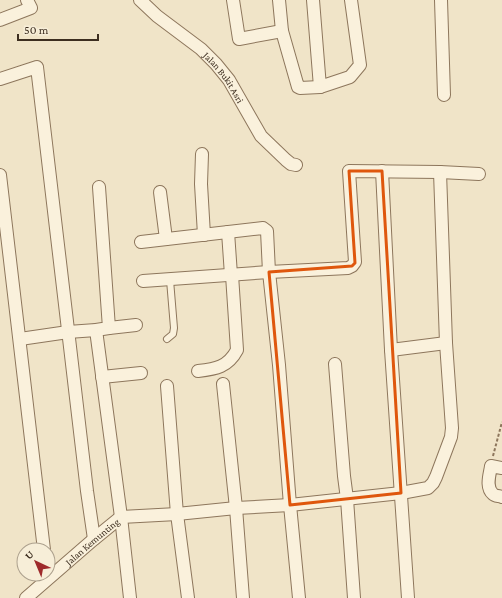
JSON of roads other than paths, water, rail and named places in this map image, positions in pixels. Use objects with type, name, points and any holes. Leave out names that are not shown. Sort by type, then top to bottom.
[{"type":"street","points":[[0,20],[31,8],[28,0]]},
{"type":"street","name":"Jalan Bukit Asri","points":[[140,0],[157,16],[201,49],[216,64],[229,80],[261,136],[286,160],[291,164],[296,165]]},
{"type":"street","points":[[233,0],[239,39],[282,31]]},
{"type":"street","points":[[279,0],[282,31],[298,87],[300,88],[320,87],[350,77],[360,65],[351,0]]},
{"type":"street","points":[[313,0],[320,87]]},
{"type":"street","points":[[441,0],[444,95]]},
{"type":"street","points":[[0,78],[37,67],[94,539]]},
{"type":"street","points":[[202,154],[201,184],[204,235]]},
{"type":"street","points":[[143,282],[269,272],[348,268],[355,262],[349,171],[478,174]]},
{"type":"street","points":[[382,171],[391,350],[408,598]]},
{"type":"street","points":[[121,517],[290,505],[347,499],[401,493],[428,488],[433,483],[451,437],[452,428],[446,343],[440,172]]},
{"type":"street","points":[[0,174],[43,542]]},
{"type":"street","points":[[99,188],[109,328]]},
{"type":"street","points":[[160,192],[166,239]]},
{"type":"street","points":[[141,242],[263,228],[266,229],[299,598]]},
{"type":"street","points":[[198,371],[222,366],[229,362],[237,350],[228,232]]},
{"type":"street","points":[[20,339],[136,325]]},
{"type":"street","points":[[96,330],[121,517],[130,598]]},
{"type":"street","points":[[391,350],[446,343]]},
{"type":"street","points":[[335,364],[354,598]]},
{"type":"street","points":[[102,377],[141,373]]},
{"type":"street","points":[[223,384],[236,508],[243,598]]},
{"type":"street","points":[[167,386],[176,514],[188,598]]},
{"type":"street","points":[[496,467],[488,484],[489,489],[493,494],[502,497]]},
{"type":"street","name":"Jalan Kemunting","points":[[56,570],[121,517]]},
{"type":"street","name":"Jalan Kemunting","points":[[26,598],[43,582]]},
{"type":"lane","points":[[167,339],[173,334],[174,328],[170,280]]}]
